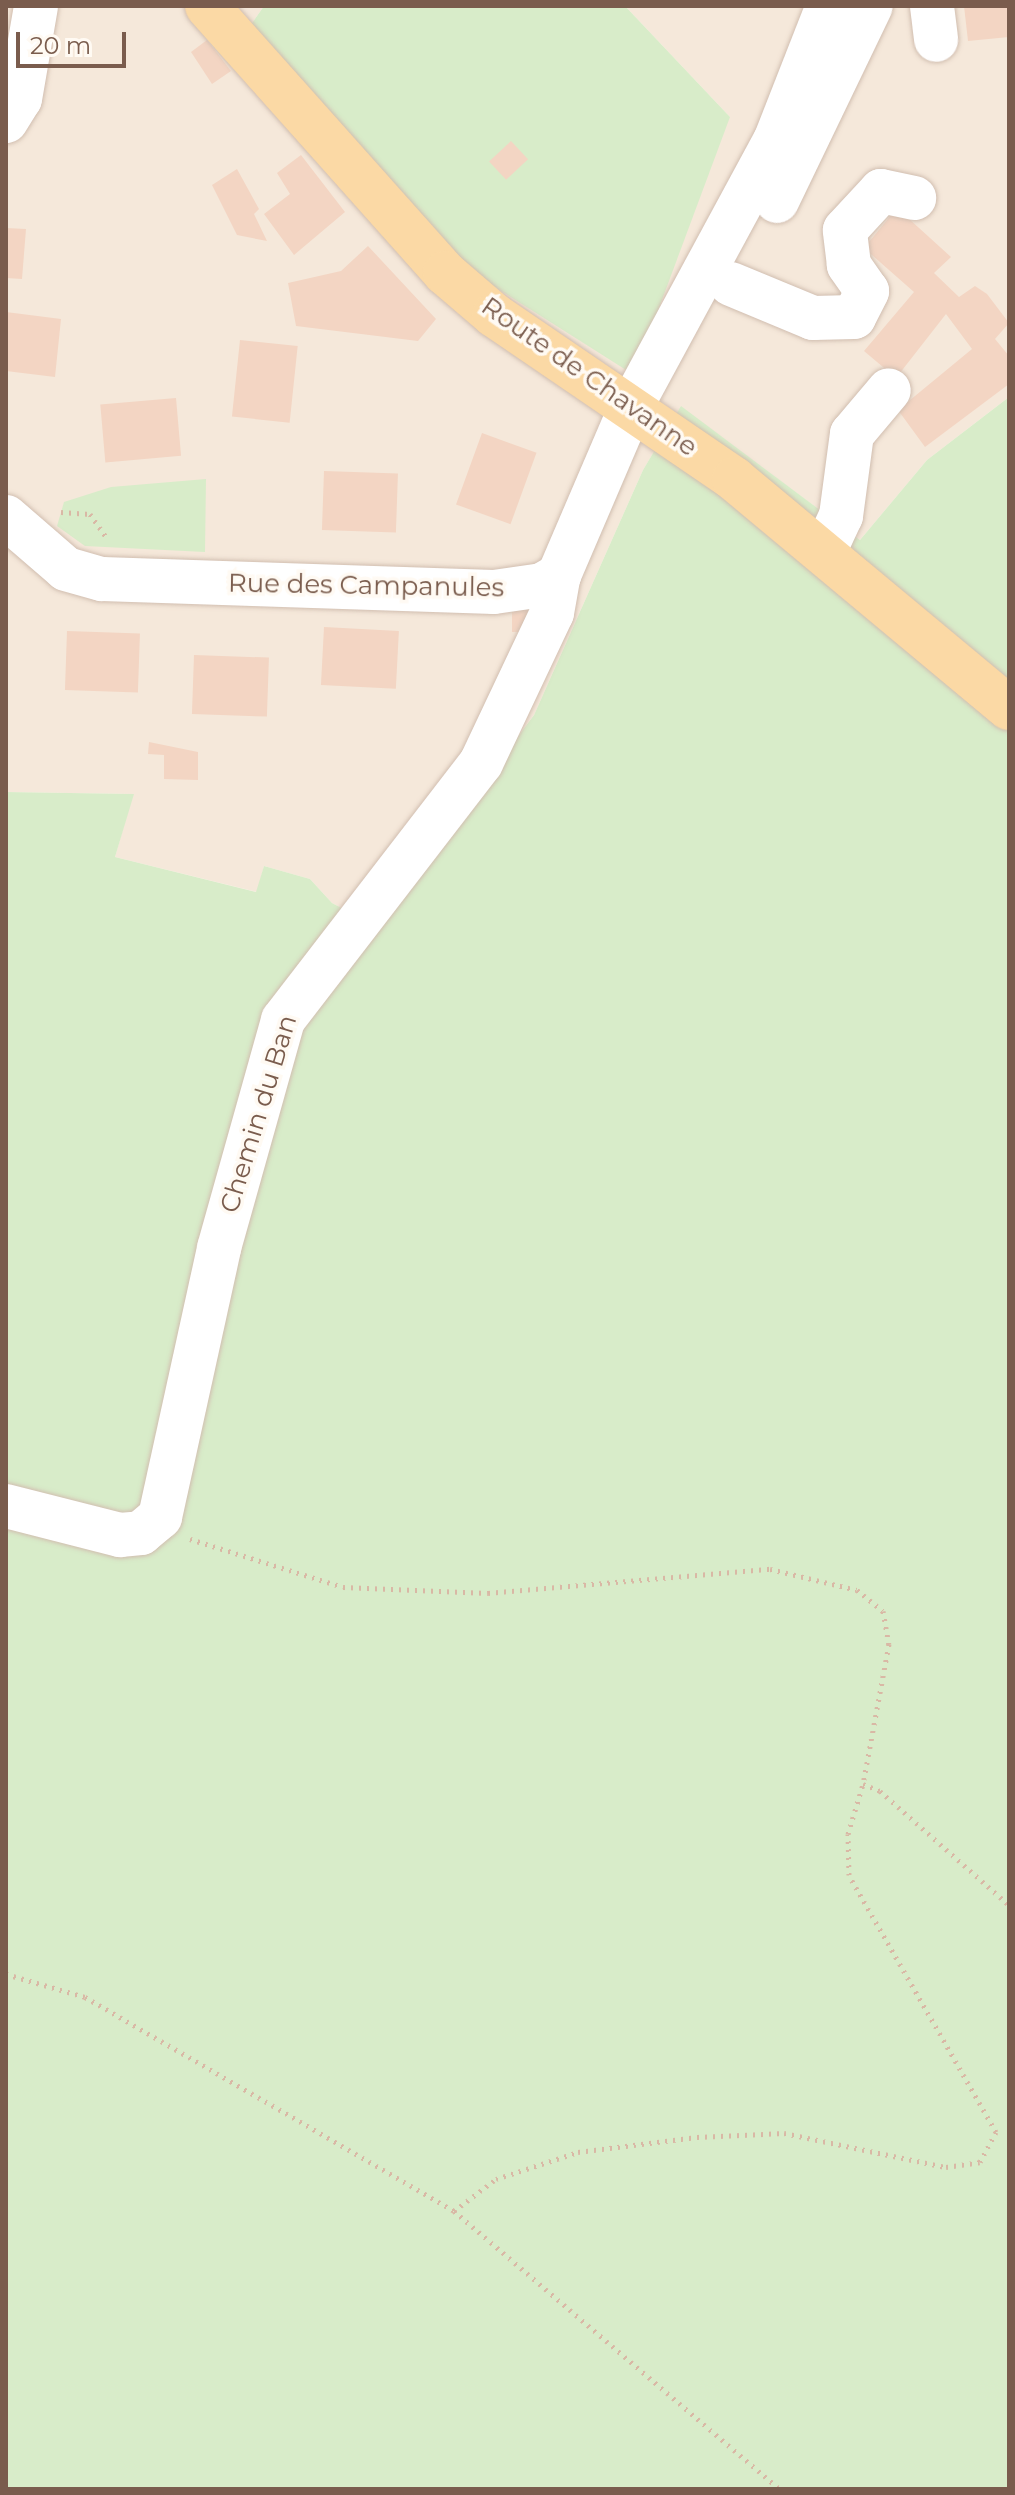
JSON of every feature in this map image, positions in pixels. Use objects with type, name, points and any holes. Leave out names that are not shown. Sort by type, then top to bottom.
[{"type":"main road","name":"Route de Chavanne","points":[[223,12],[445,273],[494,315],[642,411],[825,550],[1009,708]]},
{"type":"street","points":[[6,121],[20,99],[36,6]]},
{"type":"street","points":[[559,575],[775,141],[828,6]]},
{"type":"street","points":[[642,411],[731,284],[851,61],[871,6]]},
{"type":"street","points":[[731,284],[813,318],[854,317],[867,291],[849,265],[845,230],[881,191],[914,198]]},
{"type":"street","points":[[825,550],[841,516],[852,434],[889,390]]},
{"type":"street","name":"Rue des Campanules","points":[[6,517],[66,569],[102,579],[494,592],[542,585],[559,575]]},
{"type":"street","name":"Chemin du Ban","points":[[160,1517],[219,1248],[283,1020],[481,763],[552,613],[559,575]]},
{"type":"street","points":[[6,1506],[120,1535],[141,1533],[160,1517]]},
{"type":"path","points":[[160,1517],[192,1541],[257,1566],[343,1587],[488,1593],[770,1569],[857,1590],[883,1611],[889,1644],[863,1784],[848,1834],[849,1875],[996,2132],[980,2162],[946,2167],[784,2133],[697,2137],[578,2152],[496,2179],[454,2211]]},
{"type":"path","points":[[863,1784],[880,1791],[1009,1905]]},
{"type":"path","points":[[6,1974],[85,1997],[454,2211],[779,2489]]},
{"type":"shaded area","points":[[6,6],[264,6],[250,26],[730,117],[625,6],[1009,6],[1009,397],[927,460],[860,540],[681,407],[643,470],[534,715],[376,926],[332,903],[310,879],[264,866],[257,892],[115,857],[133,794],[6,792]]},
{"type":"green space","points":[[264,6],[625,6],[730,117],[634,375],[451,259],[250,26]]},
{"type":"green space","points":[[1009,397],[1009,2489],[6,2489],[6,792],[134,794],[115,857],[256,892],[264,866],[310,879],[332,903],[376,926],[534,715],[643,470],[681,406],[860,540],[927,460]]},
{"type":"green space","points":[[206,479],[205,552],[85,546],[57,526],[64,502],[111,487]]},
{"type":"building","points":[[964,6],[1009,6],[1009,37],[968,41]]},
{"type":"building","points":[[207,40],[231,71],[212,84],[191,52]]},
{"type":"building","points":[[511,141],[528,159],[506,180],[489,161]]},
{"type":"building","points":[[301,155],[345,212],[294,255],[264,214],[290,194],[277,173]]},
{"type":"building","points":[[237,169],[259,209],[254,214],[267,241],[237,235],[212,185]]},
{"type":"building","points":[[897,208],[951,257],[934,273],[959,297],[975,286],[987,294],[1009,323],[995,339],[1009,356],[1009,384],[925,447],[898,410],[972,349],[946,314],[896,378],[864,351],[914,292],[864,248]]},
{"type":"building","points":[[6,228],[26,229],[22,279],[6,278]]},
{"type":"building","points":[[368,246],[436,319],[418,341],[296,326],[288,283],[341,271]]},
{"type":"building","points":[[6,312],[61,319],[55,377],[6,371]]},
{"type":"building","points":[[240,340],[298,346],[290,423],[232,417]]},
{"type":"building","points":[[176,398],[181,456],[105,462],[100,405]]},
{"type":"building","points":[[482,433],[537,453],[511,524],[456,504]]},
{"type":"building","points":[[324,471],[398,474],[396,533],[322,530]]},
{"type":"building","points":[[512,610],[532,610],[532,632],[512,632]]},
{"type":"building","points":[[324,627],[399,631],[396,689],[321,685]]},
{"type":"building","points":[[67,631],[140,634],[138,693],[65,690]]},
{"type":"building","points":[[194,655],[269,658],[267,717],[192,714]]},
{"type":"building","points":[[149,742],[198,752],[198,780],[164,779],[164,755],[148,754]]}]
